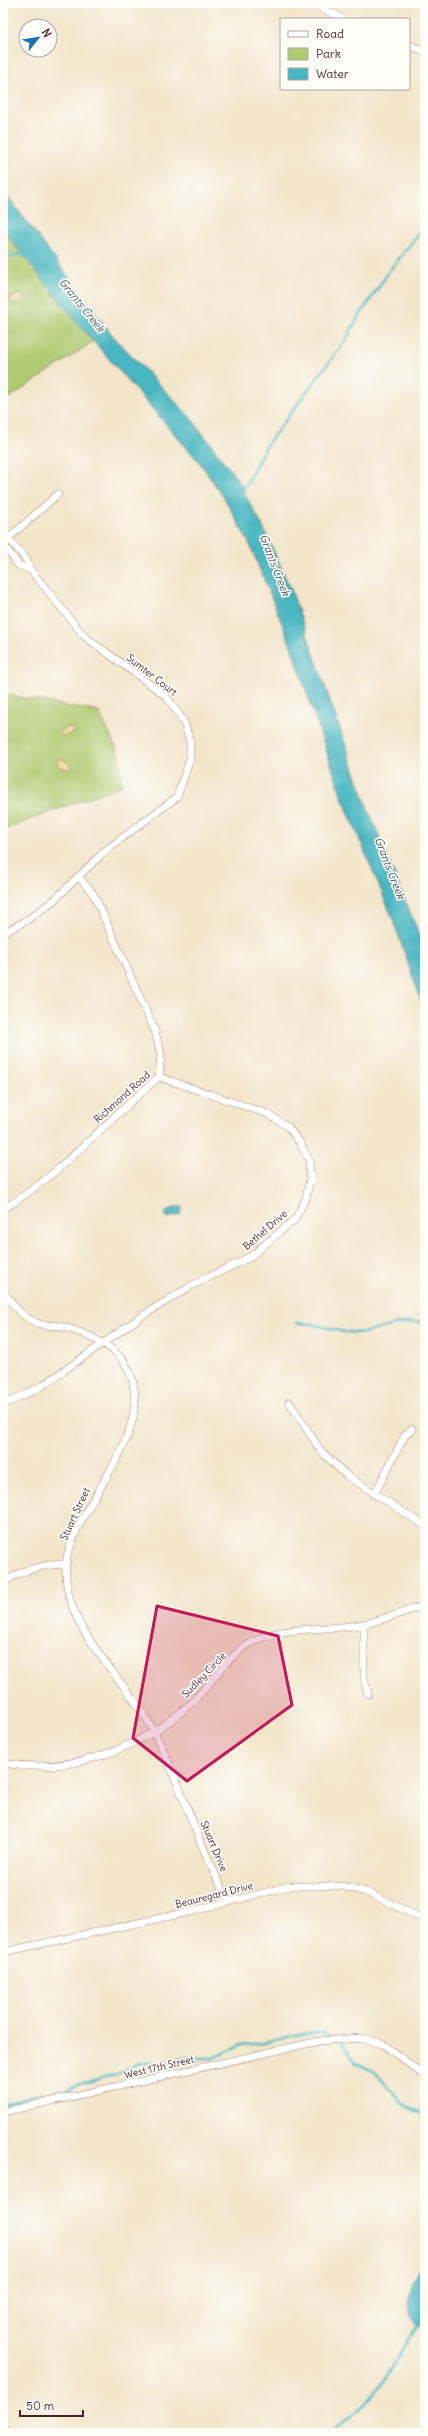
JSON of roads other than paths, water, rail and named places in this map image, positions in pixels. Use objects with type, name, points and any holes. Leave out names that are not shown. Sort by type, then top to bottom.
[{"type":"street","points":[[310,3],[342,18]]},
{"type":"street","points":[[410,45],[425,51]]},
{"type":"street","name":"Sumter Court","points":[[3,933],[53,901],[106,850],[177,797],[190,759],[190,742],[184,722],[166,696],[84,636],[30,569],[26,559],[5,542],[58,494]]},
{"type":"street","name":"Richmond Road","points":[[3,1209],[30,1193],[56,1172],[130,1100],[159,1077],[161,1055],[155,1031],[94,895],[79,877]]},
{"type":"street","name":"Bethel Drive","points":[[3,1405],[42,1386],[101,1343],[191,1286],[250,1257],[295,1219],[306,1198],[309,1185],[309,1160],[288,1126],[268,1114],[159,1077]]},
{"type":"street","name":"Stuart Street","points":[[3,1290],[22,1314],[39,1324],[61,1326],[101,1343],[115,1352],[126,1365],[134,1390],[135,1413],[129,1436],[87,1509],[72,1540],[66,1564],[69,1595],[76,1618],[95,1649],[137,1702],[154,1731],[184,1798]]},
{"type":"street","points":[[289,1402],[321,1451],[346,1475],[425,1526]]},
{"type":"street","points":[[374,1494],[405,1435],[412,1429]]},
{"type":"street","points":[[3,1584],[27,1569],[47,1565],[66,1564]]},
{"type":"street","name":"Sudley Circle","points":[[3,1763],[50,1767],[82,1761],[115,1751],[154,1731],[188,1706],[222,1670],[249,1645],[277,1634],[298,1629],[364,1624],[425,1605]]},
{"type":"street","points":[[364,1624],[364,1679],[368,1694]]},
{"type":"street","name":"Stuart Drive","points":[[184,1798],[197,1834],[228,1902]]},
{"type":"street","name":"Beauregard Drive","points":[[3,1952],[189,1912],[290,1886],[342,1886],[366,1892],[425,1920]]},
{"type":"street","name":"West 17th Street","points":[[3,2112],[319,2041],[360,2038],[382,2044],[425,2076]]},
{"type":"street","points":[[3,2428],[10,2433]]},
{"type":"water","name":"Grants Creek","points":[[3,190],[113,336],[192,419],[243,487],[244,493],[262,525],[292,592],[368,809],[425,949],[425,1012],[392,917],[342,797],[290,643],[250,545],[225,499],[200,463],[80,326],[3,230]]},
{"type":"water","points":[[176,1207],[182,1207],[180,1215],[168,1218],[165,1215],[167,1211]]},
{"type":"water","points":[[425,2261],[425,2325],[417,2327],[410,2309],[409,2293],[411,2285],[419,2269]]},
{"type":"waterway","points":[[243,490],[266,446],[345,341],[356,321],[390,270],[425,226]]},
{"type":"waterway","points":[[3,258],[22,254]]},
{"type":"waterway","points":[[296,1323],[312,1324],[344,1332],[363,1333],[398,1324],[425,1321]]},
{"type":"waterway","points":[[3,2105],[30,2096],[60,2092],[83,2083],[117,2074],[139,2062],[161,2064],[174,2062],[180,2058],[213,2058],[242,2045],[264,2043],[300,2034],[322,2033],[334,2037]]},
{"type":"waterway","points":[[342,2042],[356,2063],[373,2071],[406,2106],[425,2115]]},
{"type":"waterway","points":[[331,2433],[366,2404],[383,2383],[418,2324]]}]
